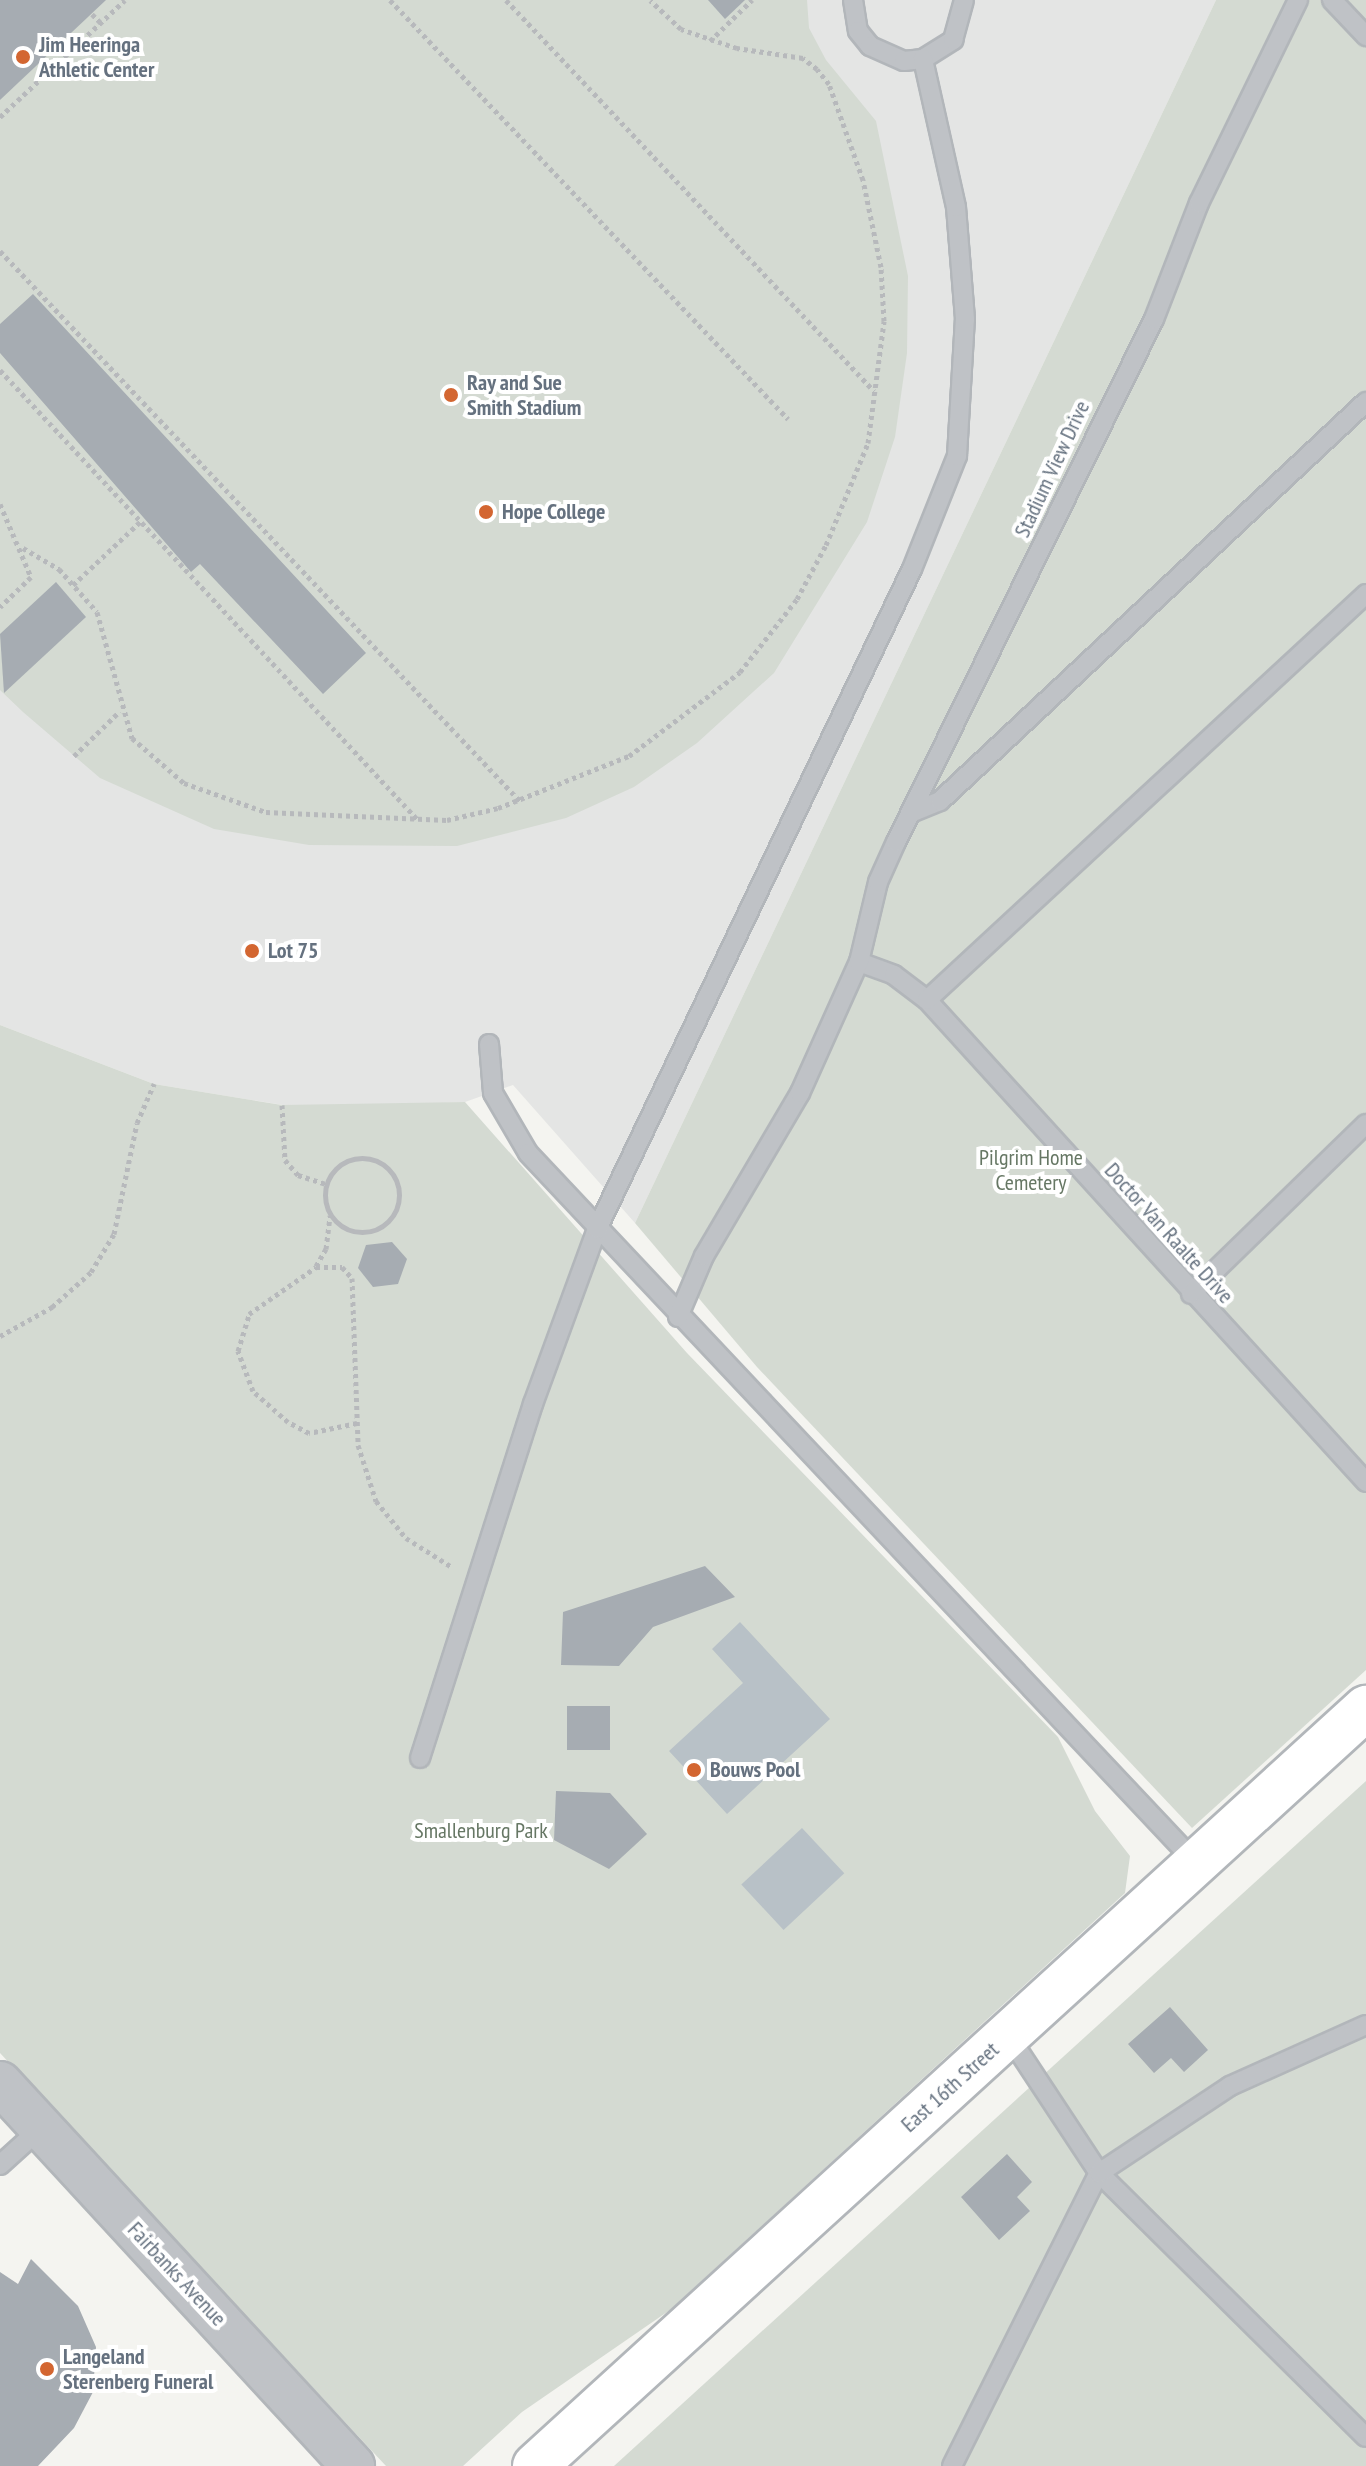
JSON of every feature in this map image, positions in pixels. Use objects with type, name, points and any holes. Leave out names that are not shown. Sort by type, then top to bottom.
[{"type":"main road","name":"East 16th Street","points":[[535,2466],[1366,1708]]},
{"type":"street","name":"Fairbanks Avenue","points":[[0,2083],[353,2466]]},
{"type":"lane","points":[[853,0],[858,31],[870,46],[904,61],[923,59],[953,40],[964,0]]},
{"type":"lane","name":"Stadium View Drive","points":[[678,1317],[704,1256],[800,1093],[859,962],[878,882],[1090,438],[1154,319],[1199,203],[1298,0]]},
{"type":"lane","points":[[1332,0],[1366,36]]},
{"type":"lane","points":[[420,1758],[476,1582],[597,1229],[912,569],[957,456],[965,319],[957,221],[923,59]]},
{"type":"lane","points":[[913,812],[940,801],[1366,402]]},
{"type":"lane","points":[[927,1000],[1366,594]]},
{"type":"lane","name":"Doctor Van Raalte Drive","points":[[859,962],[894,975],[927,1000],[1191,1294],[1366,1482]]},
{"type":"lane","points":[[489,1044],[493,1093],[528,1153],[678,1317],[1197,1864]]},
{"type":"lane","points":[[1191,1294],[1366,1124]]},
{"type":"lane","points":[[952,2466],[1099,2173],[1230,2086],[1366,2025]]},
{"type":"lane","points":[[1008,2034],[1099,2173],[1366,2437]]},
{"type":"lane","points":[[0,2165],[42,2127]]},
{"type":"path","points":[[0,117],[125,0]]},
{"type":"path","points":[[390,0],[788,419]]},
{"type":"path","points":[[506,0],[875,392]]},
{"type":"path","points":[[23,548],[73,585],[97,612],[120,711],[132,738],[154,761],[222,801],[317,819],[447,820],[520,801],[639,750],[707,701],[767,643],[850,492],[868,443],[884,321],[881,267],[863,180],[829,84],[803,58],[709,41],[681,29],[650,0]]},
{"type":"path","points":[[709,41],[752,0]]},
{"type":"path","points":[[92,14],[101,23]]},
{"type":"path","points":[[0,251],[520,801]]},
{"type":"path","points":[[0,370],[418,820]]},
{"type":"path","points":[[0,504],[23,548],[31,577],[0,607]]},
{"type":"path","points":[[73,585],[141,521]]},
{"type":"path","points":[[74,756],[120,711]]},
{"type":"path","points":[[0,1336],[52,1307],[91,1272],[106,1246],[132,1170],[137,1123],[154,1084]]},
{"type":"path","points":[[282,1105],[285,1160],[298,1175],[326,1184]]},
{"type":"path","points":[[330,1214],[356,1233],[381,1228],[397,1208],[398,1185],[384,1165],[362,1158],[339,1165],[326,1184],[330,1214],[326,1249],[316,1267],[249,1314],[239,1336],[241,1362],[253,1391],[269,1408],[309,1433],[357,1423]]},
{"type":"path","points":[[316,1267],[342,1267],[352,1278],[357,1423],[364,1471],[387,1521],[476,1582]]},
{"type":"shaded area","name":"Ray and Sue Smith Stadium","points":[[0,0],[1216,0],[635,1223],[513,1085],[465,1102],[307,1109],[154,1084],[0,1025]]},
{"type":"shaded area","points":[[740,1622],[830,1719],[727,1814],[669,1751],[743,1683],[712,1649]]},
{"type":"shaded area","points":[[802,1828],[844,1873],[784,1930],[741,1885]]},
{"type":"green space","name":"Ray and Sue Smith Stadium","points":[[0,0],[807,0],[809,28],[826,60],[876,121],[908,276],[907,353],[895,437],[867,522],[774,673],[697,743],[634,787],[566,818],[457,846],[309,845],[214,829],[100,778],[23,712],[0,690]]},
{"type":"green space","name":"Pilgrim Home Cemetery","points":[[1216,0],[1366,0],[1366,1670],[1192,1828],[757,1367],[635,1223]]},
{"type":"green space","name":"Smallenburg Park","points":[[0,1025],[154,1084],[282,1105],[465,1102],[687,1353],[1058,1737],[1095,1811],[1130,1856],[1125,1893],[670,2310],[522,2412],[463,2466],[386,2466],[0,2053]]},
{"type":"green space","points":[[1366,1781],[1366,2466],[614,2466]]},
{"type":"building","name":"Jim Heeringa Athletic Center","points":[[0,0],[106,0],[0,100]]},
{"type":"building","points":[[708,0],[745,0],[725,19]]},
{"type":"building","points":[[33,294],[366,653],[323,694],[200,564],[191,572],[0,353],[0,324]]},
{"type":"building","points":[[56,582],[86,617],[4,693],[0,634]]},
{"type":"building","points":[[392,1242],[407,1259],[398,1284],[373,1287],[358,1268],[366,1245]]},
{"type":"building","points":[[705,1566],[735,1597],[653,1627],[619,1666],[561,1665],[563,1612]]},
{"type":"building","points":[[567,1706],[610,1706],[610,1750],[567,1750]]},
{"type":"building","points":[[556,1791],[610,1793],[647,1834],[609,1869],[554,1840]]},
{"type":"building","points":[[1170,2007],[1208,2050],[1184,2072],[1171,2058],[1154,2073],[1128,2044]]},
{"type":"building","points":[[1007,2154],[1032,2182],[1017,2197],[1030,2211],[999,2240],[961,2197]]},
{"type":"building","name":"Langeland Sterenberg Funeral","points":[[31,2259],[78,2306],[96,2347],[93,2392],[74,2428],[38,2466],[0,2466],[0,2272],[18,2284]]},
{"type":"place","name":"Jim Heeringa Athletic Center","points":[[23,57]]},
{"type":"place","name":"Ray and Sue Smith Stadium","points":[[451,395]]},
{"type":"place","name":"Hope College","points":[[486,512]]},
{"type":"place","name":"Lot 75","points":[[252,951]]},
{"type":"place","name":"Bouws Pool","points":[[694,1770]]},
{"type":"place","name":"Langeland Sterenberg Funeral","points":[[47,2369]]}]
